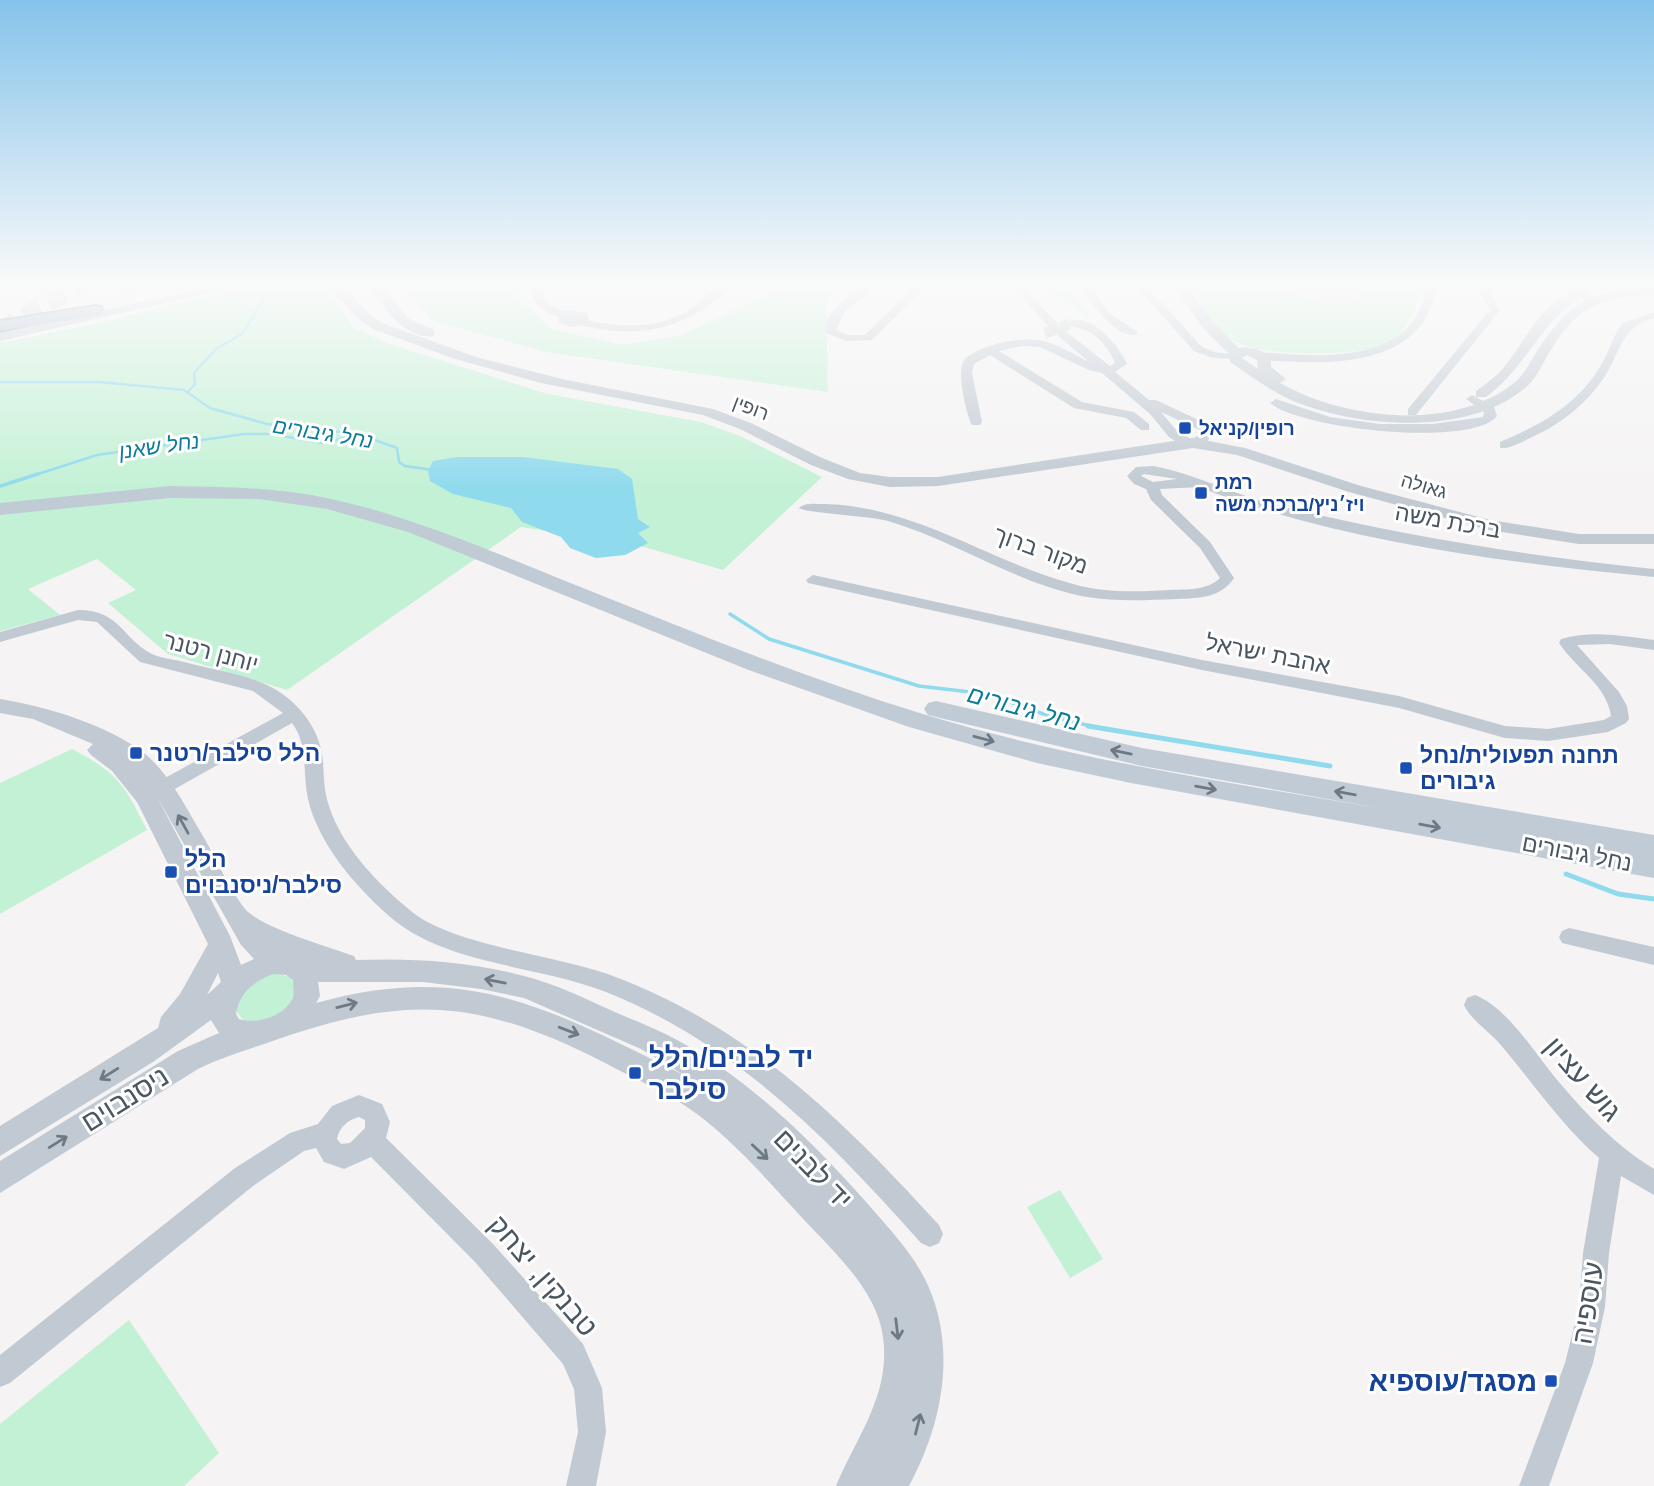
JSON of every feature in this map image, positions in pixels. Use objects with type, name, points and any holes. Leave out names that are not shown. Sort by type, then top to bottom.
[{"type":"main road","name":"נחל גיבורים","points":[[0,500],[107,487],[192,483],[286,486],[355,498],[423,518],[830,676],[940,710],[1142,757],[1654,846]]},
{"type":"main road","name":"נחל גיבורים","points":[[0,509],[170,492],[259,494],[329,504],[415,528],[754,664],[930,725],[1037,754],[1131,774],[1654,867]]},
{"type":"street","name":"רופין","points":[[450,351],[541,379],[709,413],[761,431],[830,467],[881,481],[917,484],[1153,438],[1191,444]]},
{"type":"street","name":"רופין","points":[[484,351],[551,374],[680,397],[729,410],[766,424],[843,461],[872,470],[924,473],[1026,463]]},
{"type":"street","points":[[976,422],[966,373],[969,362],[988,351]]},
{"type":"street","points":[[992,351],[1078,405],[1130,415],[1153,438]]},
{"type":"street","points":[[1057,351],[1103,370],[1117,368],[1121,360],[1113,351]]},
{"type":"street","points":[[1082,351],[1129,393],[1169,428],[1191,444],[1203,439],[1207,432],[1200,424],[1185,416],[1129,393]]},
{"type":"street","points":[[1204,351],[1213,355],[1249,358],[1336,358],[1375,351]]},
{"type":"street","points":[[1240,351],[1273,376],[1312,396],[1345,405],[1412,412],[1472,398],[1503,380],[1523,351]]},
{"type":"street","points":[[1412,412],[1460,351]]},
{"type":"street","points":[[1249,358],[1278,388],[1302,399],[1372,416],[1433,417],[1486,406],[1520,385],[1543,351]]},
{"type":"street","points":[[1504,445],[1552,424],[1570,408],[1608,363],[1612,351]]},
{"type":"street","points":[[1276,403],[1325,418],[1392,430],[1419,430],[1487,420],[1492,413],[1472,398]]},
{"type":"street","points":[[1169,428],[1185,416]]},
{"type":"street","name":"רופין","points":[[1153,438],[1169,428],[1207,432]]},
{"type":"street","name":"גאולה","points":[[1207,432],[1348,480],[1467,513],[1580,532],[1654,531]]},
{"type":"street","name":"גאולה","points":[[1191,444],[1240,451],[1355,489],[1489,525],[1579,539],[1654,539]]},
{"type":"street","name":"ברכת משה","points":[[1159,481],[1197,483],[1264,506],[1444,545],[1654,573]]},
{"type":"street","name":"מקור ברוך","points":[[806,508],[848,508],[901,520],[1036,577],[1073,589],[1100,594],[1147,596],[1216,589],[1225,583],[1227,578],[1224,571],[1209,550],[1156,497],[1159,481]]},
{"type":"street","name":"אהבת ישראל","points":[[813,580],[1202,664],[1399,702],[1505,732],[1527,734],[1548,735],[1608,726],[1620,719],[1620,709],[1613,692],[1572,652],[1567,643],[1576,639],[1654,645]]},
{"type":"street","name":"יוחנן רטנר","points":[[0,637],[78,615],[91,615],[102,619],[146,657],[258,687],[273,694],[295,714]]},
{"type":"street","points":[[0,706],[36,712],[61,721],[155,792],[250,938],[285,965],[308,984],[302,1005],[270,1030],[234,1031],[226,1025],[223,1016],[231,990],[246,974],[285,965]]},
{"type":"street","points":[[155,792],[295,714]]},
{"type":"street","name":"יד לבנים","points":[[295,714],[309,736],[314,755],[316,797],[321,811],[361,875],[408,921],[441,937],[606,983],[674,1011],[743,1054],[810,1108],[870,1167],[930,1234]]},
{"type":"street","points":[[155,792],[221,944],[231,990]]},
{"type":"street","points":[[238,918],[294,947],[342,963],[374,970]]},
{"type":"street","points":[[1569,937],[1654,956]]},
{"type":"street","points":[[143,1053],[189,1002],[221,944]]},
{"type":"street","name":"יד לבנים","points":[[285,965],[317,971],[410,970],[495,981],[525,988],[590,1013],[667,1048],[728,1090],[773,1127],[816,1167],[902,1269],[916,1297],[926,1333],[928,1367],[924,1398],[915,1436],[890,1486]]},
{"type":"street","name":"ניסנבוים","points":[[0,1142],[143,1053],[231,990]]},
{"type":"street","name":"יד לבנים","points":[[270,1030],[352,1004],[385,999],[428,997],[473,1001],[514,1010],[582,1037],[703,1102],[760,1150],[798,1190],[883,1287],[896,1316],[900,1361],[890,1418],[873,1455],[854,1486]]},
{"type":"street","name":"גוש עציון","points":[[1475,1005],[1489,1016],[1572,1114],[1612,1156],[1654,1183]]},
{"type":"street","name":"ניסנבוים","points":[[0,1178],[188,1060],[217,1046],[270,1030]]},
{"type":"street","points":[[359,1106],[373,1111],[377,1117],[378,1125],[372,1140],[357,1153],[340,1156],[328,1148],[326,1133],[342,1112],[359,1106]]},
{"type":"street","points":[[0,1373],[244,1177],[298,1141],[326,1133]]},
{"type":"street","name":"טבנקין, יצחק","points":[[372,1140],[484,1252],[573,1354],[588,1388],[592,1432],[581,1486]]},
{"type":"street","name":"עוספיה","points":[[1534,1486],[1579,1363],[1592,1307],[1596,1253],[1612,1156]]},
{"type":"green space","points":[[0,351],[412,351],[548,394],[701,422],[740,436],[822,477],[723,570],[634,544],[521,527],[287,690],[168,654],[108,603],[136,590],[97,559],[28,589],[60,615],[0,631]]},
{"type":"green space","points":[[544,351],[827,351],[828,392]]},
{"type":"green space","points":[[1276,351],[1350,351],[1338,353]]},
{"type":"green space","points":[[72,749],[100,765],[118,781],[147,830],[0,914],[0,783]]},
{"type":"green space","points":[[274,973],[290,977],[294,983],[290,1003],[280,1014],[273,1017],[245,1022],[236,1011],[246,987]]},
{"type":"green space","points":[[1060,1190],[1103,1259],[1070,1278],[1027,1207]]},
{"type":"green space","points":[[129,1320],[219,1453],[184,1486],[0,1486],[0,1424]]},
{"type":"water","points":[[457,457],[523,457],[618,469],[632,479],[638,519],[650,527],[638,533],[648,543],[625,555],[596,558],[570,548],[561,537],[522,522],[511,508],[453,494],[430,481],[428,471],[433,461]]},
{"type":"waterway","points":[[188,392],[195,384],[194,373],[214,351]]},
{"type":"waterway","name":"נחל גיבורים","points":[[0,382],[99,382],[188,392]]},
{"type":"waterway","name":"נחל גיבורים","points":[[188,392],[210,408],[267,424],[358,434],[397,448],[399,462],[405,466],[433,470]]},
{"type":"waterway","name":"נחל שאנן","points":[[32,476],[97,455],[244,434],[271,434],[322,443]]},
{"type":"waterway","name":"נחל שאנן","points":[[333,441],[352,436]]},
{"type":"waterway","name":"נחל שאנן","points":[[0,486],[38,474]]},
{"type":"waterway","name":"נחל גיבורים","points":[[730,614],[769,639],[919,686],[987,694],[1049,716],[1095,727]]},
{"type":"waterway","name":"נחל גיבורים","points":[[1088,726],[1330,766]]},
{"type":"waterway","points":[[1566,874],[1618,894],[1654,899]]},
{"type":"place","name":"רופין/קניאל","points":[[1185,428]]},
{"type":"place","name":"רמת ויז׳ניץ/ברכת משה","points":[[1201,493]]},
{"type":"place","name":"הלל סילבר/רטנר","points":[[136,753]]},
{"type":"place","name":"תחנה תפעולית/נחל גיבורים","points":[[1406,768]]},
{"type":"place","name":"הלל סילבר/ניסנבוים","points":[[171,872]]},
{"type":"place","name":"יד לבנים/הלל סילבר","points":[[635,1073]]},
{"type":"place","name":"מסגד/עוספיא","points":[[1551,1381]]}]
